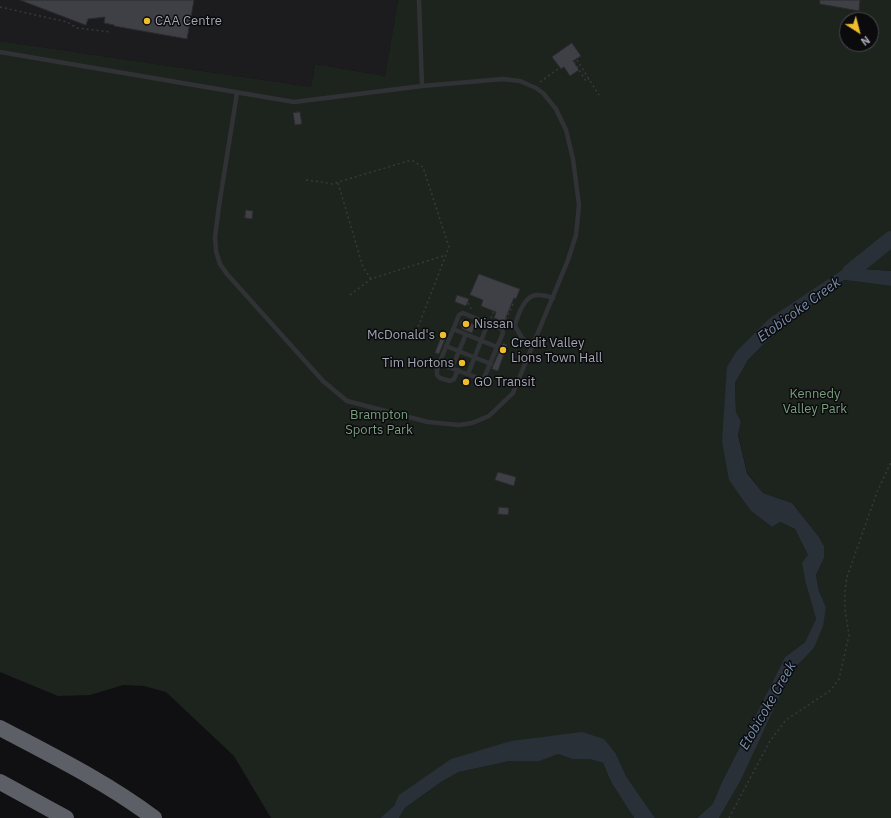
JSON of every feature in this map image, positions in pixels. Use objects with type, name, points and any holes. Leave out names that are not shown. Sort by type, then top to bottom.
[{"type":"highway","points":[[0,720],[65,756],[83,772]]},
{"type":"highway","points":[[0,728],[83,772],[129,799],[154,818]]},
{"type":"highway","points":[[0,782],[66,818]]},
{"type":"lane","points":[[419,0],[422,86]]},
{"type":"lane","points":[[0,52],[294,102],[422,86],[504,79],[520,81],[543,93],[556,109],[566,130],[573,160],[579,205],[576,235],[568,260],[513,393],[489,416],[472,423],[460,425],[428,422],[347,401],[323,381],[227,274],[220,264],[216,251],[216,237],[219,206],[237,93]]},
{"type":"lane","points":[[532,347],[522,338],[515,326],[524,303],[526,299],[534,295],[543,295],[552,298]]},
{"type":"lane","points":[[440,364],[458,370],[483,379],[486,376],[491,364],[503,330],[490,321],[461,313],[458,316],[436,374],[440,378],[452,381],[458,370]]},
{"type":"lane","points":[[468,374],[490,321]]},
{"type":"lane","points":[[453,329],[497,347]]},
{"type":"lane","points":[[452,368],[466,334]]},
{"type":"lane","points":[[446,346],[491,364]]},
{"type":"path","points":[[0,7],[67,22],[77,28],[111,32]]},
{"type":"path","points":[[577,60],[600,95]]},
{"type":"path","points":[[574,62],[586,81],[589,79]]},
{"type":"path","points":[[533,87],[558,70]]},
{"type":"path","points":[[306,180],[330,185],[406,161],[413,161],[420,164],[425,172],[448,244],[446,255],[415,334]]},
{"type":"path","points":[[338,183],[363,266],[371,279]]},
{"type":"path","points":[[350,295],[371,279],[446,255]]},
{"type":"path","points":[[468,303],[471,307],[470,311]]},
{"type":"path","points":[[504,324],[512,303],[517,305]]},
{"type":"path","points":[[490,321],[495,308]]},
{"type":"path","points":[[729,818],[763,753],[786,720],[831,690],[838,679],[849,635],[845,610],[845,590],[847,577],[876,492],[891,462]]},
{"type":"shaded area","points":[[0,0],[398,0],[385,76],[315,64],[311,87],[0,41]]},
{"type":"green space","name":"Brampton Sports Park","points":[[398,0],[891,0],[891,271],[864,269],[842,270],[736,352],[722,441],[751,511],[772,527],[780,522],[795,529],[808,555],[806,584],[816,619],[805,642],[785,657],[721,784],[714,804],[697,818],[655,818],[626,776],[616,754],[511,741],[400,795],[394,806],[380,818],[271,818],[234,756],[166,692],[144,686],[123,685],[90,695],[58,696],[0,672],[0,41],[311,87],[315,64],[385,76]]},
{"type":"green space","name":"Kennedy Valley Park","points":[[844,280],[891,286],[891,818],[719,818],[741,780],[791,672],[814,648],[826,607],[819,591],[816,575],[824,558],[824,546],[819,537],[792,503],[763,493],[747,472],[738,434],[741,421],[736,412],[735,383],[748,360],[776,332]]},
{"type":"green space","points":[[558,754],[572,759],[589,759],[603,763],[611,782],[634,818],[399,818],[405,808],[441,782],[459,772],[510,761],[540,761]]},
{"type":"water","name":"Etobicoke Creek","points":[[864,269],[891,271],[891,286],[844,280],[776,332],[748,360],[735,383],[736,412],[741,421],[738,435],[747,473],[763,493],[792,503],[819,537],[824,546],[824,558],[816,575],[819,591],[826,607],[823,626],[814,648],[791,672],[741,780],[719,818],[697,818],[713,804],[721,784],[785,657],[805,642],[816,619],[806,584],[802,563],[808,555],[795,529],[780,522],[772,527],[751,511],[729,480],[722,441],[727,367],[736,352],[770,318],[842,270]]},
{"type":"water","points":[[582,732],[604,739],[616,754],[626,776],[655,818],[634,818],[611,782],[603,763],[589,759],[572,759],[558,754],[540,761],[510,761],[459,772],[441,782],[405,808],[399,818],[380,818],[394,806],[399,795],[451,759],[511,741]]},
{"type":"building","name":"CAA Centre","points":[[20,0],[194,0],[187,39],[114,26],[104,23],[105,17],[88,19],[86,25]]},
{"type":"building","points":[[820,0],[860,0],[859,11],[820,4]]},
{"type":"building","points":[[572,43],[581,56],[573,61],[579,70],[570,76],[564,67],[561,69],[552,57]]},
{"type":"building","points":[[300,112],[302,124],[295,125],[293,113]]},
{"type":"building","points":[[246,210],[253,211],[252,219],[245,218]]},
{"type":"building","points":[[479,274],[520,289],[516,299],[514,298],[504,322],[494,318],[496,312],[481,306],[483,300],[470,295]]},
{"type":"building","points":[[457,295],[469,299],[466,306],[455,302]]},
{"type":"building","name":"Nissan","points":[[464,320],[475,325],[472,333],[462,329],[460,323]]},
{"type":"building","points":[[443,333],[447,334],[439,354],[435,353]]},
{"type":"building","points":[[503,343],[507,345],[498,371],[492,369]]},
{"type":"building","points":[[498,472],[516,477],[514,486],[495,480]]},
{"type":"building","points":[[499,507],[509,508],[508,515],[498,514]]},
{"type":"waterway","points":[[850,272],[891,239]]},
{"type":"place","name":"CAA Centre","points":[[147,21]]},
{"type":"place","name":"Nissan","points":[[466,324]]},
{"type":"place","name":"McDonald's","points":[[443,335]]},
{"type":"place","name":"Credit Valley Lions Town Hall","points":[[503,350]]},
{"type":"place","name":"Tim Hortons","points":[[462,363]]},
{"type":"place","name":"GO Transit","points":[[466,382]]}]
